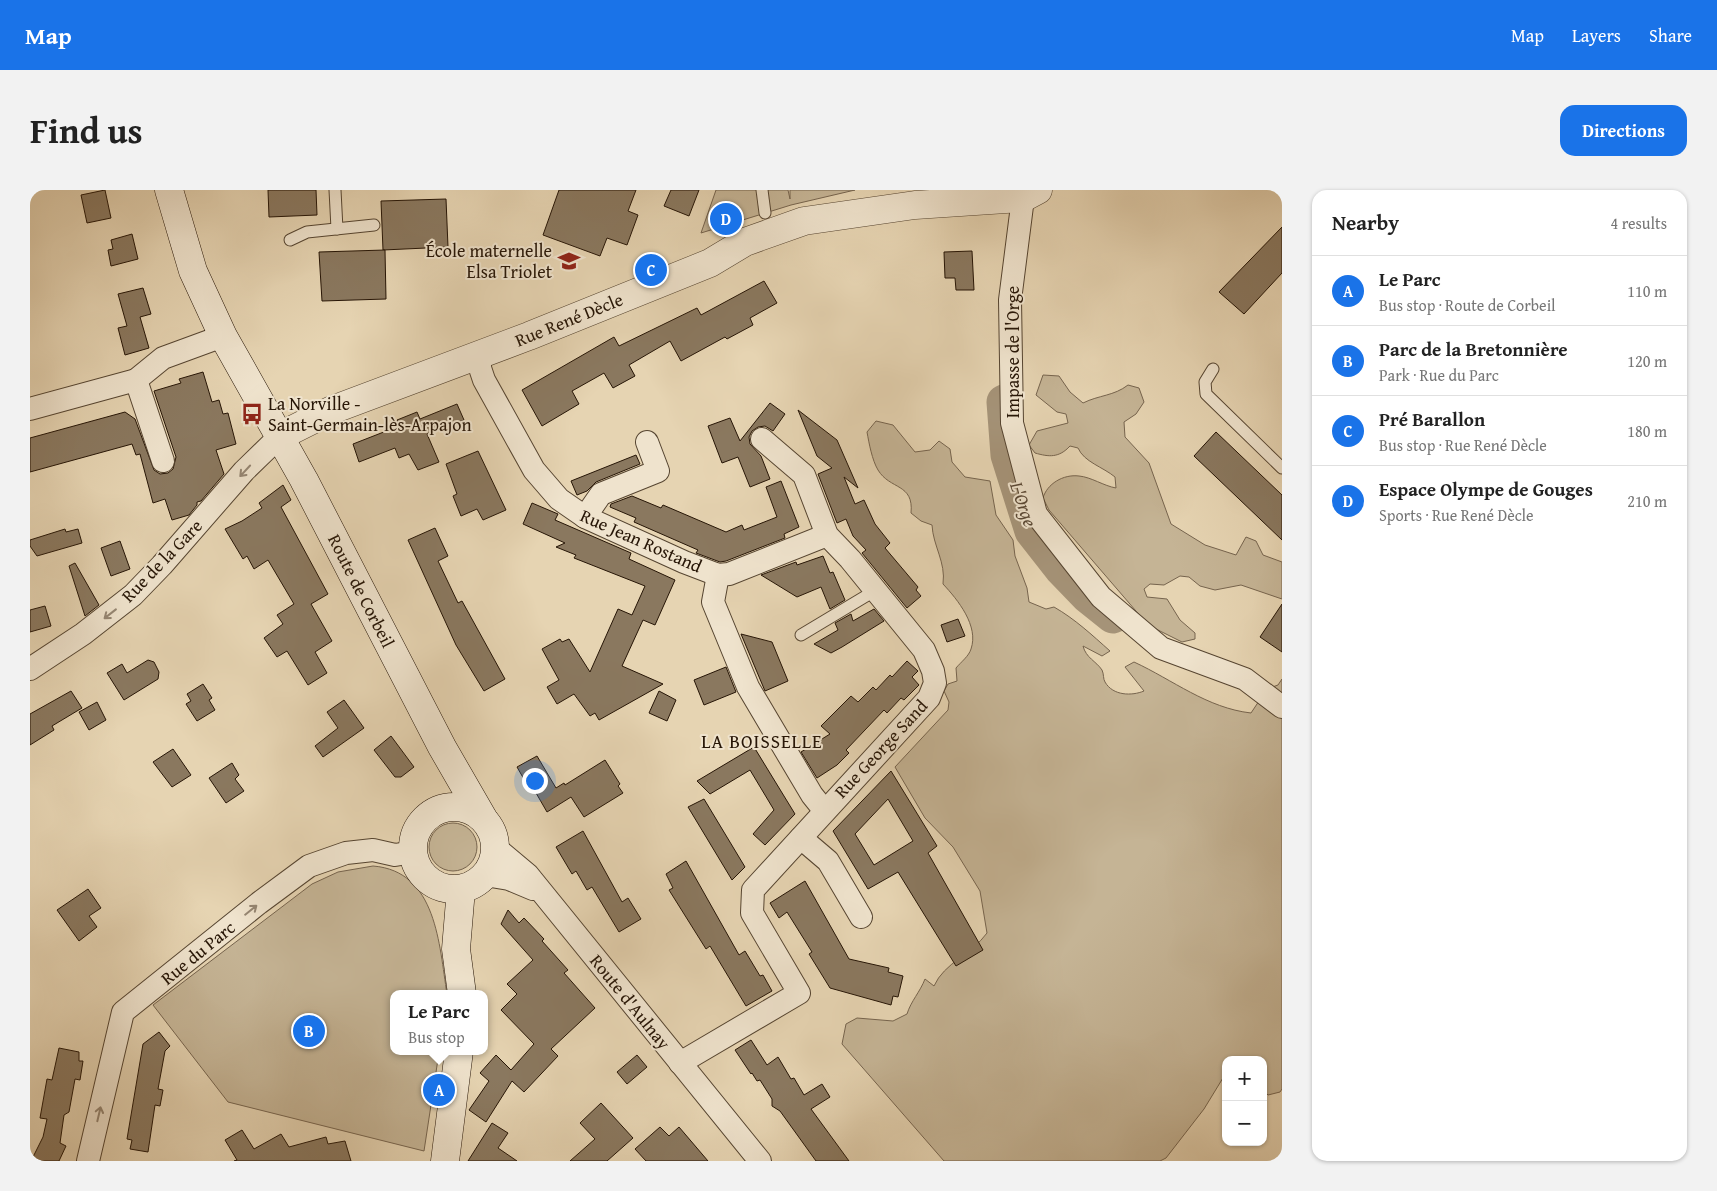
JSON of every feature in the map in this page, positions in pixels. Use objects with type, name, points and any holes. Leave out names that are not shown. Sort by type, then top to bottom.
[{"type":"main road","name":"Route de Corbeil","points":[[169,190],[193,270],[223,336],[280,436],[442,747],[483,818]]},
{"type":"main road","name":"Rue René Dècle","points":[[280,436],[332,410],[480,355],[710,264],[745,242],[804,221],[884,209],[1023,196]]},
{"type":"main road","points":[[436,811],[444,783],[442,747]]},
{"type":"main road","points":[[448,807],[461,807],[473,811],[483,818],[490,827],[496,848],[494,858],[485,875],[477,882],[461,889],[448,889],[430,881],[421,873],[413,852],[418,828],[426,818],[436,811],[448,807]]},
{"type":"main road","points":[[430,881],[456,949]]},
{"type":"main road","points":[[461,889],[456,949],[461,990]]},
{"type":"main road","points":[[445,1161],[458,1055]]},
{"type":"street","name":"Impasse de l'Orge","points":[[1023,196],[1010,300],[1012,423],[1036,514],[1102,597],[1161,648],[1245,679],[1282,707]]},
{"type":"street","points":[[30,409],[136,380],[163,358],[223,336]]},
{"type":"street","name":"Rue Jean Rostand","points":[[480,355],[480,368],[484,380],[534,470],[546,486],[560,499],[585,517],[684,562],[718,574],[740,570],[827,535]]},
{"type":"street","points":[[136,380],[163,460]]},
{"type":"street","name":"Rue de la Gare","points":[[30,669],[83,634],[133,595],[187,538],[244,471],[280,436]]},
{"type":"street","points":[[762,439],[804,475],[827,535],[876,590]]},
{"type":"street","points":[[585,517],[601,494],[658,471],[647,442]]},
{"type":"street","points":[[718,574],[713,602],[748,687],[812,795],[824,810]]},
{"type":"street","name":"Rue George Sand","points":[[680,1063],[799,993],[752,913],[753,890],[824,810],[929,698],[935,683],[933,671],[924,650],[876,590]]},
{"type":"street","points":[[801,838],[828,862],[861,917]]},
{"type":"street","name":"Route d'Aulnay","points":[[496,848],[528,875],[760,1161]]},
{"type":"street","name":"Rue du Parc","points":[[88,1161],[123,1012],[259,903],[309,866],[346,853],[374,850],[395,855],[413,852]]},
{"type":"street","points":[[485,875],[509,879],[543,894]]},
{"type":"lane","points":[[335,190],[337,229]]},
{"type":"lane","points":[[762,190],[765,213]]},
{"type":"lane","points":[[290,240],[307,232],[374,225]]},
{"type":"lane","points":[[1213,369],[1205,382],[1206,394],[1282,468]]},
{"type":"lane","points":[[801,635],[876,590]]},
{"type":"shaded area","points":[[716,190],[788,190],[790,199],[790,190],[855,190],[791,205],[701,233]]},
{"type":"shaded area","points":[[1043,375],[1059,376],[1070,392],[1083,403],[1123,389],[1128,385],[1139,388],[1144,402],[1136,414],[1124,422],[1125,437],[1149,463],[1171,524],[1205,545],[1236,555],[1246,537],[1256,541],[1263,555],[1282,562],[1282,599],[1241,585],[1215,590],[1200,586],[1189,577],[1180,576],[1164,585],[1150,584],[1144,589],[1147,597],[1167,599],[1180,620],[1195,633],[1195,639],[1182,642],[1148,625],[1049,510],[1043,498],[1048,488],[1056,481],[1073,476],[1088,478],[1116,488],[1115,477],[1089,461],[1078,448],[1070,446],[1058,455],[1049,456],[1035,453],[1029,445],[1037,431],[1068,423],[1066,414],[1057,412],[1036,395]]},
{"type":"shaded area","points":[[876,421],[893,425],[915,452],[930,450],[939,441],[950,449],[952,462],[965,477],[990,481],[996,515],[1013,540],[1015,556],[1027,588],[1029,602],[1046,609],[1054,607],[1090,633],[1110,651],[1102,656],[1083,646],[1086,654],[1102,670],[1108,687],[1113,690],[1123,694],[1134,694],[1144,691],[1125,667],[1134,662],[1205,699],[1235,710],[1251,713],[1267,689],[1278,685],[1282,679],[1282,1089],[1280,1092],[1267,1094],[1267,1056],[1222,1056],[1222,1080],[1204,1109],[1166,1158],[1160,1161],[944,1161],[842,1044],[846,1024],[857,1018],[893,1021],[907,1014],[925,979],[934,986],[944,971],[974,947],[987,933],[980,891],[953,847],[925,818],[895,767],[948,710],[949,702],[944,691],[948,684],[957,681],[956,668],[969,654],[973,640],[972,631],[966,614],[943,584],[943,568],[932,525],[921,521],[911,513],[909,496],[878,470],[867,432]]},
{"type":"shaded area","points":[[448,823],[458,823],[470,830],[477,842],[477,852],[470,864],[458,871],[448,871],[440,867],[433,860],[429,852],[429,842],[433,834],[440,827]]},
{"type":"shaded area","points":[[373,866],[394,871],[410,881],[422,896],[431,914],[437,933],[446,990],[390,990],[390,1055],[442,1055],[442,1058],[438,1059],[424,1151],[228,1102],[153,1005],[312,884],[338,872]]},
{"type":"building","points":[[105,190],[111,218],[87,223],[81,195]]},
{"type":"building","points":[[268,190],[316,190],[317,215],[269,217]]},
{"type":"building","points":[[559,190],[636,190],[628,211],[638,215],[627,245],[607,238],[600,256],[543,235]]},
{"type":"building","points":[[671,190],[699,190],[689,216],[664,206]]},
{"type":"building","points":[[446,199],[448,247],[383,250],[381,201]]},
{"type":"building","points":[[1282,227],[1282,273],[1244,314],[1219,292]]},
{"type":"building","points":[[132,234],[138,259],[111,266],[108,250],[113,249],[111,240]]},
{"type":"building","points":[[385,250],[386,299],[322,301],[319,252]]},
{"type":"building","points":[[972,251],[974,290],[956,290],[955,278],[945,278],[944,252]]},
{"type":"building","points":[[764,281],[777,303],[750,318],[753,325],[727,339],[725,337],[681,361],[670,341],[629,365],[635,376],[613,388],[604,373],[572,391],[579,404],[542,426],[522,390],[614,337],[619,346],[697,308],[701,315]]},
{"type":"building","points":[[143,288],[151,314],[140,317],[149,348],[125,355],[118,328],[127,326],[118,294]]},
{"type":"building","points":[[203,372],[212,402],[219,400],[223,414],[228,413],[236,444],[216,450],[224,474],[201,501],[197,502],[197,505],[189,515],[172,520],[165,499],[153,503],[140,454],[136,455],[132,444],[30,472],[30,438],[125,412],[135,419],[154,470],[160,474],[168,473],[173,469],[176,457],[154,391],[181,383],[179,379]]},
{"type":"building","points":[[770,403],[785,414],[773,431],[765,426],[758,427],[752,431],[749,437],[750,444],[761,456],[770,479],[750,487],[738,457],[722,463],[708,426],[730,418],[740,441]]},
{"type":"building","points":[[457,404],[464,420],[427,434],[439,462],[418,470],[409,454],[399,458],[395,448],[359,462],[353,444],[394,428],[399,424],[397,420],[417,412],[420,419]]},
{"type":"building","points":[[798,410],[837,440],[858,488],[844,477],[855,504],[864,500],[875,524],[890,543],[885,548],[918,587],[916,590],[921,596],[907,608],[862,553],[866,550],[853,536],[846,519],[837,523],[818,474],[832,468],[817,456]]},
{"type":"building","points":[[1216,432],[1282,495],[1282,540],[1194,456]]},
{"type":"building","points":[[478,451],[506,510],[483,520],[477,509],[461,516],[453,496],[457,494],[446,464]]},
{"type":"building","points":[[636,455],[640,464],[596,482],[587,491],[577,495],[571,481]]},
{"type":"building","points":[[781,481],[799,527],[784,534],[785,538],[720,562],[696,553],[698,550],[634,522],[636,518],[610,507],[611,504],[632,496],[661,508],[663,505],[726,532],[742,525],[744,530],[777,517],[766,487]]},
{"type":"building","points":[[283,485],[291,500],[281,507],[328,594],[311,604],[332,641],[315,652],[327,673],[308,685],[287,651],[277,657],[264,638],[283,624],[277,615],[294,604],[268,560],[254,569],[247,556],[243,559],[225,529],[262,508],[259,503]]},
{"type":"building","points":[[532,503],[558,514],[555,520],[631,553],[629,559],[675,580],[655,625],[643,620],[622,666],[663,684],[599,720],[595,713],[590,716],[574,694],[557,704],[547,687],[559,680],[542,649],[560,639],[562,642],[569,639],[590,672],[618,609],[632,615],[645,586],[574,558],[576,555],[556,547],[565,543],[523,524]]},
{"type":"building","points":[[435,528],[448,556],[438,561],[458,603],[462,601],[505,679],[484,691],[456,645],[408,540]]},
{"type":"building","points":[[65,529],[66,532],[78,529],[82,543],[37,556],[30,546],[30,540]]},
{"type":"building","points":[[120,541],[130,569],[111,576],[101,548]]},
{"type":"building","points":[[823,556],[830,573],[833,572],[845,600],[830,609],[821,587],[797,597],[761,575],[796,562],[797,565]]},
{"type":"building","points":[[75,563],[99,605],[85,616],[69,566]]},
{"type":"building","points":[[1282,604],[1282,652],[1260,637]]},
{"type":"building","points":[[45,606],[51,626],[30,632],[30,610]]},
{"type":"building","points":[[874,609],[884,621],[842,647],[831,653],[814,644],[838,630],[835,623],[851,614],[853,621]]},
{"type":"building","points":[[958,619],[965,636],[947,642],[941,625]]},
{"type":"building","points":[[741,634],[772,642],[788,681],[765,691]]},
{"type":"building","points":[[148,660],[154,662],[159,672],[158,679],[124,700],[107,673],[122,664],[127,673]]},
{"type":"building","points":[[907,661],[918,671],[912,677],[919,685],[904,700],[901,698],[887,713],[884,710],[846,750],[849,753],[837,765],[817,778],[801,752],[830,734],[821,726],[851,696],[858,702],[873,687],[876,690],[890,675],[892,677]]},
{"type":"building","points":[[726,667],[736,692],[704,705],[694,680]]},
{"type":"building","points":[[203,684],[212,698],[209,700],[215,710],[197,721],[186,704],[191,701],[187,694]]},
{"type":"building","points":[[71,691],[82,708],[52,726],[54,730],[30,745],[30,714]]},
{"type":"building","points":[[659,691],[676,700],[667,721],[649,713]]},
{"type":"building","points":[[344,700],[364,728],[323,757],[315,746],[338,728],[327,712]]},
{"type":"building","points":[[97,702],[106,720],[89,730],[79,712]]},
{"type":"building","points":[[391,736],[414,767],[401,777],[395,777],[374,750]]},
{"type":"building","points":[[754,747],[795,814],[765,845],[753,834],[774,810],[750,770],[710,794],[697,781]]},
{"type":"building","points":[[173,749],[191,775],[172,787],[153,762]]},
{"type":"building","points":[[537,756],[556,788],[564,783],[565,785],[605,760],[620,784],[618,786],[623,793],[584,817],[571,797],[547,812],[532,786],[529,788],[517,767]]},
{"type":"building","points":[[232,763],[239,775],[235,779],[244,791],[226,803],[209,778]]},
{"type":"building","points":[[891,771],[937,846],[928,853],[983,950],[956,966],[898,872],[868,889],[833,831]],"holes":[[[888,799],[913,841],[874,865],[855,834]]]},
{"type":"building","points":[[704,799],[745,867],[732,880],[688,807]]},
{"type":"building","points":[[583,831],[622,902],[628,898],[641,919],[619,932],[592,887],[587,890],[576,871],[572,874],[556,847]]},
{"type":"building","points":[[686,861],[739,955],[745,951],[760,976],[763,975],[772,991],[746,1006],[710,946],[706,949],[669,890],[673,888],[666,874]]},
{"type":"building","points":[[805,881],[849,959],[889,968],[888,972],[903,976],[898,997],[893,996],[891,1005],[830,988],[809,954],[812,952],[787,912],[779,918],[770,903]]},
{"type":"building","points":[[88,889],[101,908],[89,916],[97,927],[79,941],[57,910]]},
{"type":"building","points":[[508,910],[519,923],[524,918],[544,939],[542,941],[568,970],[564,973],[595,1008],[551,1049],[558,1056],[524,1092],[512,1081],[486,1122],[469,1110],[489,1081],[480,1073],[496,1055],[511,1070],[534,1044],[501,1010],[517,994],[507,984],[533,960],[501,924]]},
{"type":"building","points":[[159,1032],[170,1046],[165,1051],[158,1089],[163,1090],[160,1106],[155,1105],[148,1152],[130,1149],[132,1140],[127,1139],[143,1044]]},
{"type":"building","points":[[751,1040],[767,1065],[778,1057],[791,1079],[794,1078],[804,1095],[822,1084],[830,1097],[811,1109],[849,1161],[816,1161],[780,1111],[772,1106],[772,1099],[760,1080],[757,1081],[751,1074],[735,1050]]},
{"type":"building","points":[[59,1048],[79,1052],[79,1061],[83,1061],[80,1080],[75,1079],[69,1112],[64,1115],[60,1143],[66,1146],[59,1161],[31,1161],[43,1137],[47,1119],[40,1118],[47,1079],[52,1080]]},
{"type":"building","points":[[637,1055],[647,1067],[627,1084],[617,1072]]},
{"type":"building","points":[[601,1103],[633,1138],[607,1161],[570,1161],[595,1139],[580,1123]]},
{"type":"building","points":[[492,1123],[508,1133],[498,1148],[517,1161],[468,1161]]},
{"type":"building","points":[[660,1127],[669,1136],[679,1127],[708,1161],[646,1161],[635,1149]]},
{"type":"building","points":[[242,1130],[254,1149],[281,1134],[289,1147],[326,1137],[328,1144],[345,1141],[351,1161],[234,1161],[237,1160],[225,1140]]},
{"type":"waterway","name":"L'Orge","points":[[1004,402],[1008,455],[1032,531],[1061,568],[1088,596],[1113,616]]},
{"type":"place","name":"Espace Olympe de Gouges","points":[[726,219]]},
{"type":"place","name":"École maternelle Elsa Triolet","points":[[569,261]]},
{"type":"place","name":"Pré Barallon","points":[[651,270]]},
{"type":"place","name":"La Norville - Saint-Germain-lès-Arpajon","points":[[252,414]]},
{"type":"place","name":"Parc de la Bretonnière","points":[[309,1031]]},
{"type":"place","name":"Le Parc","points":[[439,1090]]},
{"type":"district","name":"LA BOISSELLE","points":[[762,741]]}]
